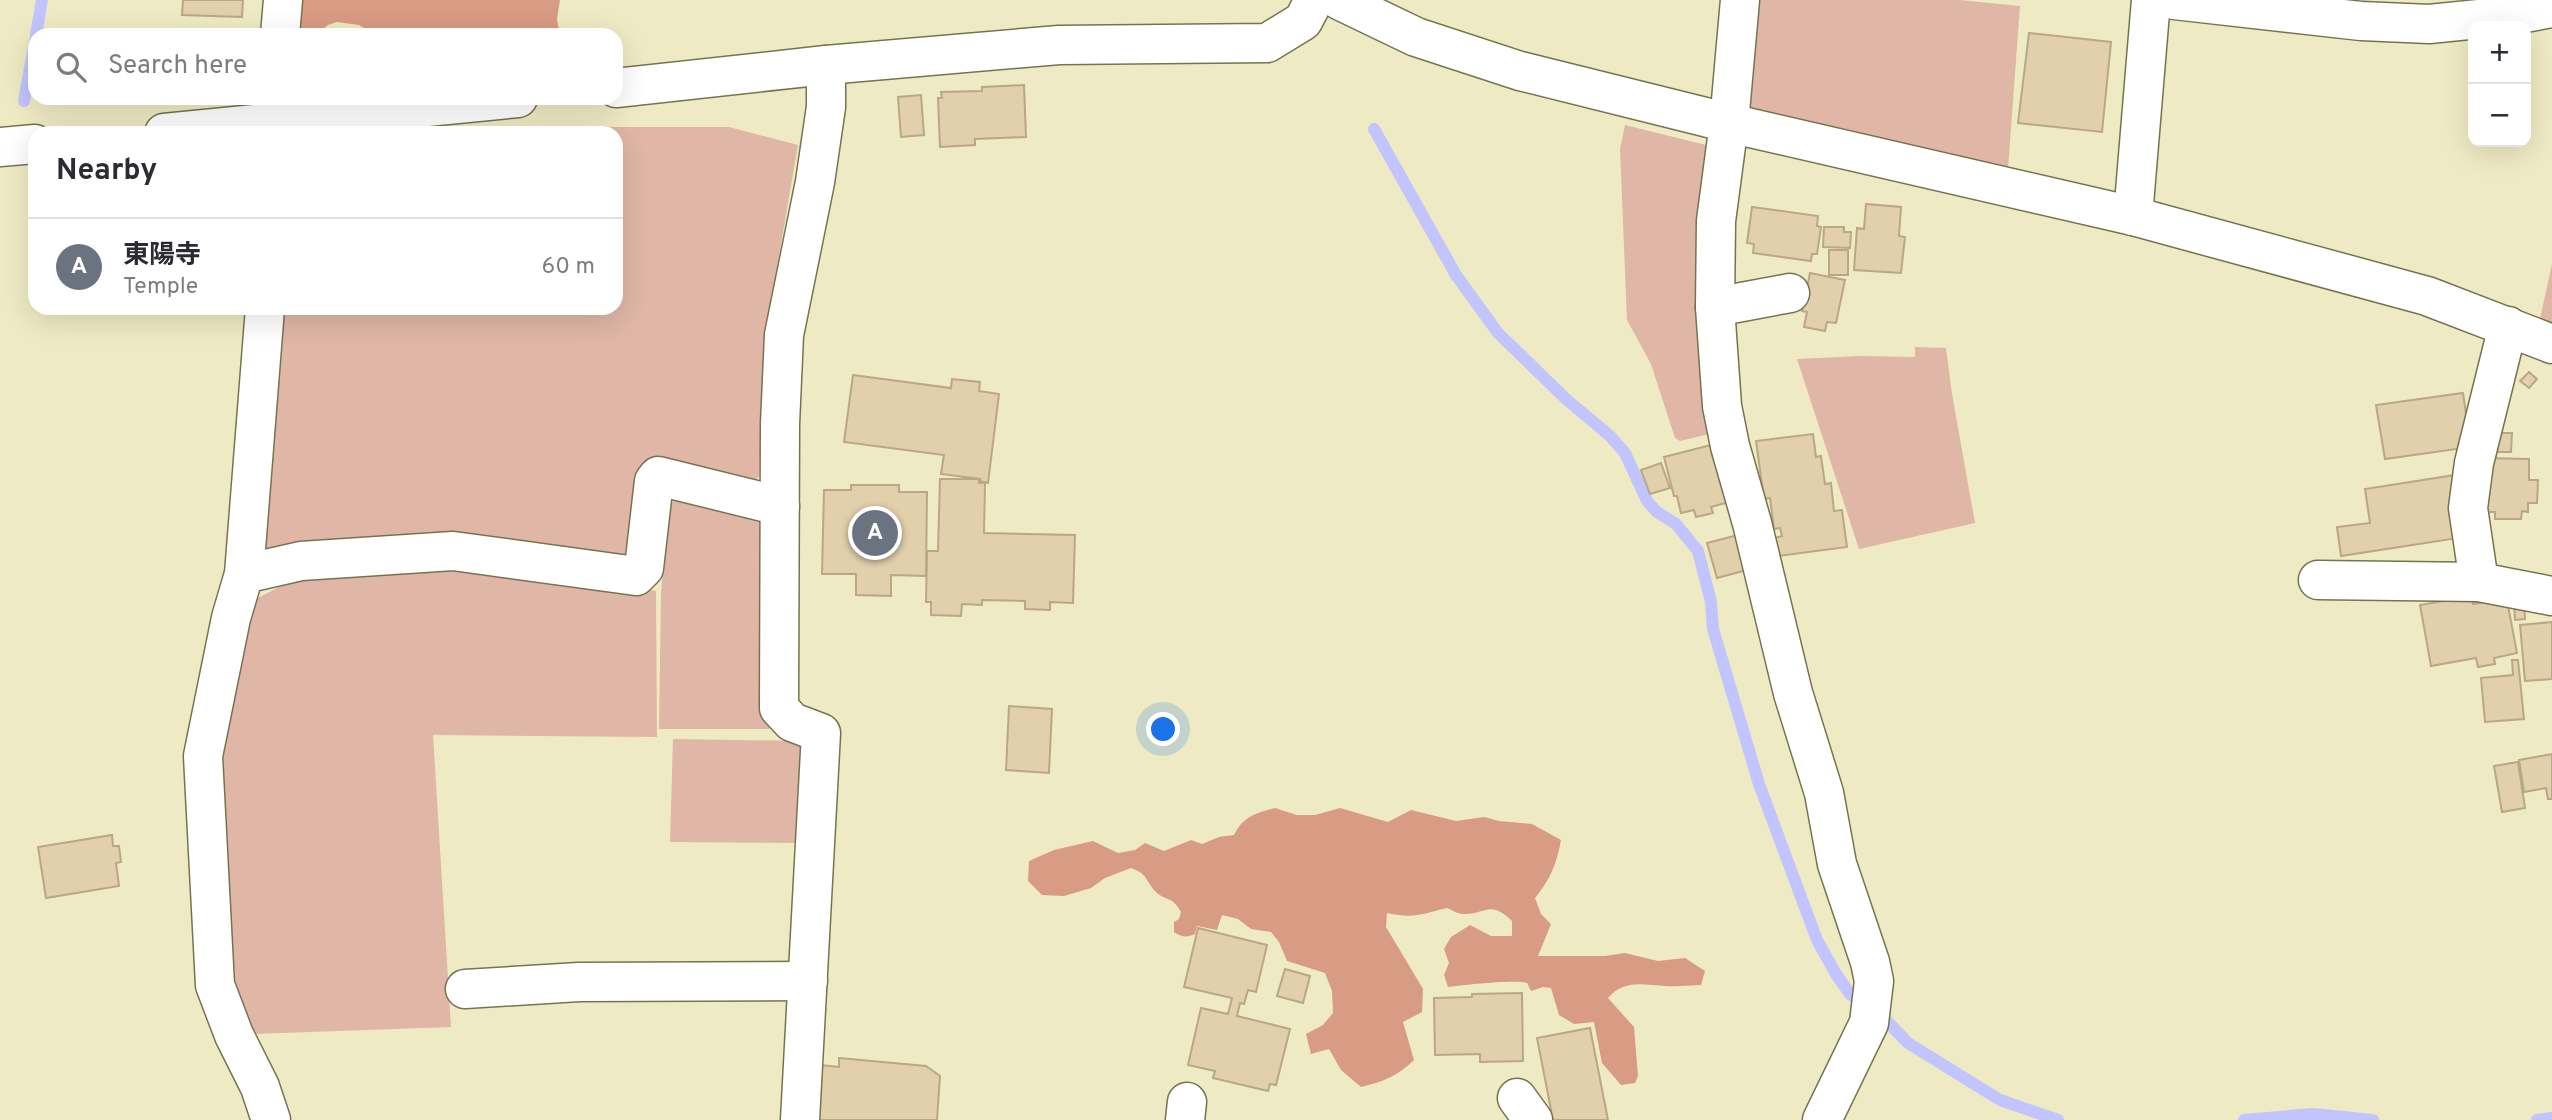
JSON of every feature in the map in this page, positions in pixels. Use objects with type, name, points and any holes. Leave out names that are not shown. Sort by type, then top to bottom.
[{"type":"street","points":[[281,28],[283,0]]},
{"type":"street","points":[[623,87],[826,65],[1059,45],[1267,43],[1303,21],[1314,0]]},
{"type":"street","points":[[1339,0],[1416,37],[1520,71],[1729,123],[2133,216],[2427,296],[2552,344]]},
{"type":"street","points":[[1740,0],[1729,123],[1716,221],[1715,307],[1722,406],[1793,693],[1824,793],[1837,864],[1874,981],[1871,1012],[1822,1120]]},
{"type":"street","points":[[2133,216],[2173,0],[2361,21],[2429,24],[2491,9],[2552,8]]},
{"type":"street","points":[[800,1120],[821,733],[792,722],[779,708],[780,424],[784,335],[815,182],[826,107],[826,65]]},
{"type":"street","points":[[214,126],[272,118],[432,105]]},
{"type":"street","points":[[0,147],[28,145]]},
{"type":"street","points":[[1715,307],[1790,293]]},
{"type":"street","points":[[264,315],[244,574],[203,756],[215,985],[234,1035],[260,1087],[271,1120]]},
{"type":"street","points":[[2479,582],[2468,508],[2474,463],[2508,326]]},
{"type":"street","points":[[244,574],[301,561],[453,551],[636,576],[644,568],[654,481],[658,476],[780,506]]},
{"type":"street","points":[[2318,580],[2479,582],[2552,596]]},
{"type":"street","points":[[465,989],[579,982],[808,981]]},
{"type":"shaded area","points":[[293,0],[560,0],[558,28],[364,28],[337,22],[324,28],[291,28]]},
{"type":"shaded area","points":[[1747,0],[1959,0],[2020,6],[2008,169],[1840,131],[1750,107],[1743,102]]},
{"type":"shaded area","points":[[1625,125],[1706,145],[1709,149],[1709,434],[1680,441],[1675,438],[1651,364],[1627,320],[1620,149]]},
{"type":"shaded area","points":[[623,127],[729,127],[798,145],[766,331],[759,476],[752,486],[645,462],[636,547],[622,561],[268,549],[254,538],[271,315],[623,315]]},
{"type":"shaded area","points":[[2552,264],[2552,323],[2540,319]]},
{"type":"shaded area","points":[[1915,347],[1946,348],[1975,523],[1859,549],[1797,359],[1915,357]]},
{"type":"shaded area","points":[[679,498],[751,514],[769,532],[769,729],[659,729],[661,594],[668,505]]},
{"type":"shaded area","points":[[447,566],[656,591],[657,737],[433,735],[451,1027],[253,1034],[230,974],[220,748],[250,602],[304,574]]},
{"type":"shaded area","points":[[673,739],[803,741],[800,843],[670,842]]},
{"type":"shaded area","points":[[1275,808],[1297,815],[1315,815],[1340,808],[1388,822],[1411,810],[1456,821],[1484,817],[1532,824],[1561,840],[1552,871],[1535,898],[1541,914],[1551,924],[1538,956],[1605,956],[1625,953],[1658,961],[1685,958],[1705,971],[1701,985],[1635,984],[1621,988],[1608,998],[1634,1027],[1638,1076],[1635,1083],[1621,1085],[1602,1063],[1594,1022],[1574,1024],[1559,1015],[1551,988],[1543,987],[1531,991],[1527,983],[1521,982],[1448,987],[1444,975],[1449,963],[1444,949],[1451,937],[1470,925],[1491,936],[1512,936],[1512,921],[1504,914],[1492,909],[1461,914],[1447,908],[1411,916],[1387,913],[1386,927],[1423,989],[1422,1012],[1403,1022],[1414,1060],[1389,1078],[1361,1087],[1341,1070],[1329,1049],[1311,1054],[1306,1034],[1323,1025],[1333,1013],[1332,991],[1325,973],[1287,961],[1279,942],[1271,932],[1251,929],[1238,919],[1222,915],[1217,930],[1197,926],[1195,934],[1179,935],[1174,932],[1174,922],[1179,919],[1181,912],[1178,907],[1158,894],[1143,875],[1131,868],[1105,878],[1091,888],[1064,896],[1042,895],[1028,881],[1029,861],[1054,850],[1093,841],[1118,853],[1135,850],[1145,843],[1164,851],[1191,840],[1202,844],[1219,837],[1234,835],[1250,817]]},
{"type":"building","points":[[183,0],[243,0],[242,17],[182,15]]},
{"type":"building","points":[[2029,33],[2111,42],[2102,132],[2018,123]]},
{"type":"building","points":[[1024,85],[1026,137],[975,139],[975,145],[940,147],[938,98],[942,98],[941,92],[982,91],[982,87]]},
{"type":"building","points":[[921,95],[924,135],[901,137],[898,97]]},
{"type":"building","points":[[1866,204],[1901,207],[1899,236],[1905,237],[1901,273],[1854,270],[1857,228],[1864,229]]},
{"type":"building","points":[[1752,207],[1818,216],[1817,226],[1821,227],[1817,254],[1812,254],[1811,261],[1753,253],[1754,244],[1747,243]]},
{"type":"building","points":[[1824,227],[1844,227],[1844,232],[1851,232],[1850,248],[1823,247]]},
{"type":"building","points":[[1829,250],[1848,250],[1848,275],[1829,275]]},
{"type":"building","points":[[1810,273],[1845,280],[1836,323],[1827,322],[1825,331],[1804,327],[1807,312],[1802,311]]},
{"type":"building","points":[[2529,372],[2537,379],[2529,388],[2520,381]]},
{"type":"building","points":[[853,375],[951,388],[952,379],[980,382],[979,391],[999,394],[988,483],[980,479],[941,474],[944,455],[844,442]]},
{"type":"building","points":[[2463,393],[2471,447],[2385,459],[2376,405]]},
{"type":"building","points":[[2495,433],[2512,433],[2511,452],[2495,452]]},
{"type":"building","points":[[1813,434],[1816,457],[1821,456],[1825,484],[1831,483],[1834,511],[1842,510],[1847,547],[1778,556],[1775,538],[1782,536],[1780,528],[1774,529],[1770,498],[1764,499],[1756,441]]},
{"type":"building","points":[[1715,444],[1729,502],[1711,507],[1713,513],[1696,517],[1694,510],[1681,513],[1664,457]]},
{"type":"building","points":[[2485,458],[2529,459],[2529,480],[2538,480],[2537,503],[2528,503],[2528,512],[2522,511],[2521,519],[2495,519],[2495,512],[2484,512]]},
{"type":"building","points":[[1661,463],[1670,488],[1650,494],[1641,470]]},
{"type":"building","points":[[2455,475],[2458,538],[2341,556],[2337,527],[2370,523],[2365,489]]},
{"type":"building","points":[[940,479],[979,479],[979,483],[985,483],[984,533],[1075,535],[1073,603],[1050,602],[1050,610],[1025,609],[1025,601],[982,600],[982,605],[962,604],[961,616],[931,615],[931,602],[926,602],[927,551],[938,551]]},
{"type":"building","points":[[851,485],[899,485],[899,492],[927,492],[926,576],[891,575],[891,596],[856,595],[856,574],[822,574],[824,490],[851,490]]},
{"type":"building","points":[[1738,535],[1747,570],[1717,578],[1707,543]]},
{"type":"building","points":[[2506,595],[2517,653],[2494,658],[2495,664],[2478,667],[2476,658],[2431,666],[2420,605],[2472,596],[2473,604]]},
{"type":"building","points":[[2514,600],[2524,600],[2525,619],[2515,620]]},
{"type":"building","points":[[2552,622],[2552,679],[2525,681],[2520,625]]},
{"type":"building","points":[[2512,660],[2518,660],[2524,719],[2485,722],[2481,678],[2513,675]]},
{"type":"building","points":[[1009,706],[1052,709],[1049,773],[1006,770]]},
{"type":"building","points":[[2552,754],[2552,799],[2548,799],[2546,788],[2524,792],[2519,760]]},
{"type":"building","points":[[2518,762],[2525,808],[2502,812],[2494,766]]},
{"type":"building","points":[[112,835],[113,846],[119,846],[121,862],[116,863],[119,886],[46,898],[38,847]]},
{"type":"building","points":[[1198,928],[1267,945],[1256,992],[1248,990],[1244,1004],[1240,1003],[1237,1016],[1290,1029],[1276,1085],[1270,1084],[1268,1091],[1213,1078],[1215,1071],[1188,1065],[1201,1008],[1228,1014],[1232,998],[1184,987]]},
{"type":"building","points":[[1285,969],[1310,976],[1303,1003],[1277,996]]},
{"type":"building","points":[[1522,993],[1523,1061],[1480,1062],[1480,1054],[1435,1055],[1434,998]]},
{"type":"building","points":[[1590,1028],[1608,1120],[1553,1120],[1537,1038]]},
{"type":"building","points":[[839,1058],[926,1066],[940,1076],[937,1120],[818,1120],[821,1065],[839,1067]]},
{"type":"waterway","points":[[37,28],[42,0]]},
{"type":"waterway","points":[[24,101],[28,79]]},
{"type":"waterway","points":[[1374,129],[1456,275],[1498,333],[1566,399],[1610,436],[1625,453],[1647,501],[1657,512],[1676,524],[1698,551],[1711,602],[1713,629],[1759,784],[1817,940],[1836,974],[1850,994],[1885,1019],[1908,1043],[2000,1100],[2058,1120]]},
{"type":"waterway","points":[[2244,1120],[2313,1114],[2373,1120]]},
{"type":"waterway","points":[[2537,1120],[2552,1118]]},
{"type":"place","name":"東陽寺","points":[[875,533]]}]
